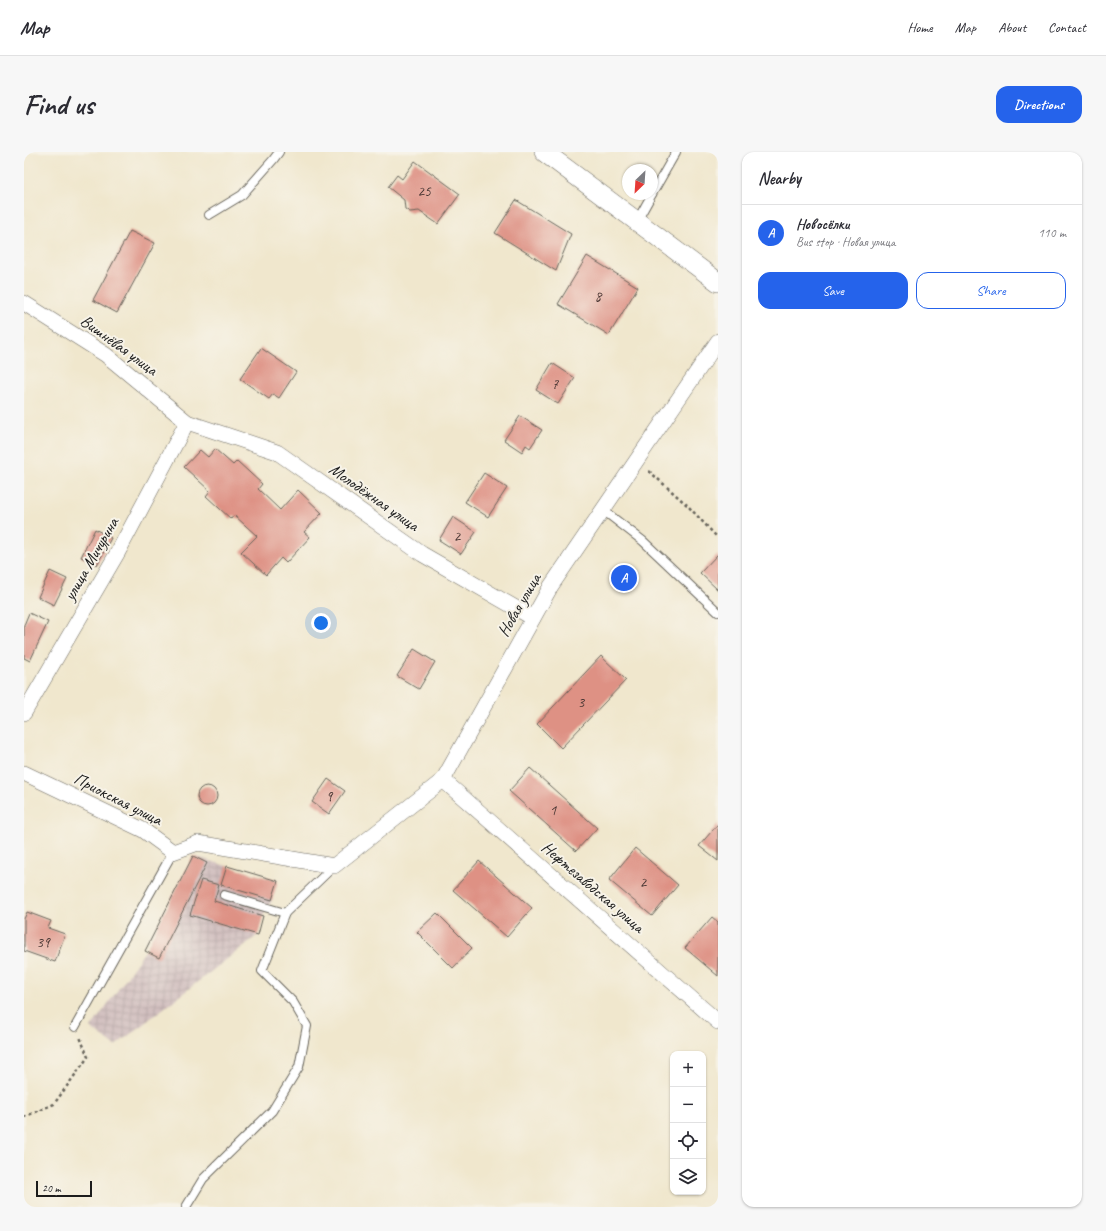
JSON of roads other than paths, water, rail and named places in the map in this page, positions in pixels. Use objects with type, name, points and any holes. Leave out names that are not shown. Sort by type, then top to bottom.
[{"type":"street","points":[[544,152],[718,282]]},
{"type":"street","name":"Вишнёвая улица","points":[[24,303],[106,355],[187,422]]},
{"type":"street","name":"Новая улица","points":[[334,866],[443,780],[551,586],[718,341]]},
{"type":"street","name":"Молодёжная улица","points":[[187,422],[277,452],[422,554],[533,618]]},
{"type":"street","name":"улица Мичурина","points":[[24,713],[118,552],[187,422]]},
{"type":"street","name":"Приокская улица","points":[[24,773],[143,830],[173,852]]},
{"type":"street","name":"Нефтезаводская улица","points":[[443,780],[718,1022]]},
{"type":"street","points":[[173,852],[198,843],[334,866]]},
{"type":"lane","points":[[209,216],[242,195],[279,152]]},
{"type":"lane","points":[[658,184],[676,152]]},
{"type":"lane","points":[[637,221],[649,200]]},
{"type":"lane","points":[[603,510],[643,541],[718,612]]},
{"type":"lane","points":[[75,1027],[173,852]]},
{"type":"lane","points":[[186,1207],[203,1180],[272,1111],[299,1067],[307,1026],[293,1002],[262,971],[286,914],[334,866]]},
{"type":"lane","points":[[224,895],[286,914]]},
{"type":"place","name":"Новосёлки","points":[[624,578]]}]
